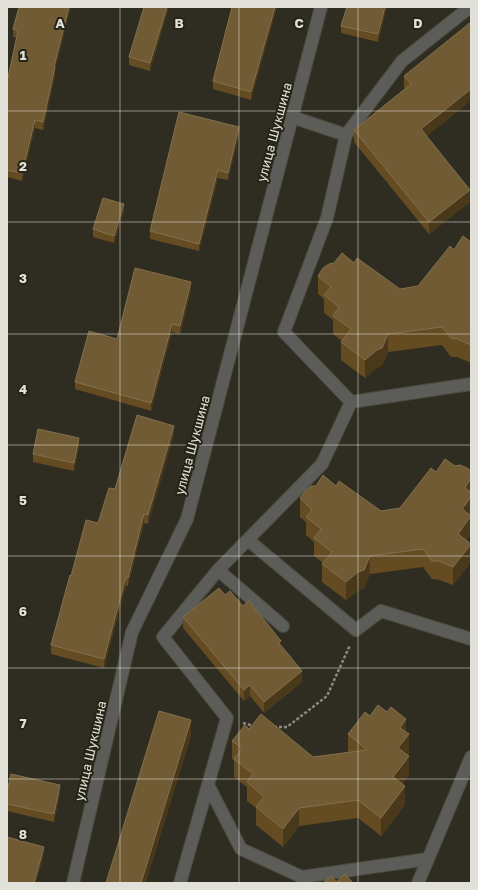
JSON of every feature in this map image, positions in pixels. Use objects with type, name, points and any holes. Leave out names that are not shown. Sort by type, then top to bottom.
[{"type":"street","name":"улица Шукшина","points":[[73,883],[132,632],[187,519],[321,7]]},
{"type":"street","points":[[351,402],[284,332],[326,218],[346,135],[402,61],[470,7]]},
{"type":"street","points":[[292,117],[346,135]]},
{"type":"street","points":[[351,402],[471,384]]},
{"type":"street","points":[[180,883],[227,718],[163,637],[218,570],[322,464],[351,402]]},
{"type":"street","points":[[248,540],[356,630],[381,611],[471,639]]},
{"type":"street","points":[[218,570],[283,626]]},
{"type":"street","points":[[418,883],[471,757]]},
{"type":"street","points":[[208,785],[241,849],[302,877],[428,859]]},
{"type":"path","points":[[268,727],[288,727],[327,696],[356,630]]},
{"type":"path","points":[[227,718],[255,727]]},
{"type":"building","points":[[19,7],[69,7],[54,67],[43,122],[35,120],[22,173],[7,170],[7,82],[18,31],[13,29]]},
{"type":"building","points":[[144,7],[167,7],[150,63],[129,57]]},
{"type":"building","points":[[232,7],[275,7],[251,92],[213,81]]},
{"type":"building","points":[[347,7],[385,7],[378,34],[341,26]]},
{"type":"building","points":[[471,22],[471,89],[421,129],[470,190],[429,222],[354,130],[411,84],[404,76]]},
{"type":"building","points":[[179,112],[239,127],[228,173],[218,170],[199,244],[150,231]]},
{"type":"building","points":[[103,198],[124,204],[114,236],[93,229]]},
{"type":"building","points":[[463,236],[471,242],[471,345],[451,338],[442,327],[388,334],[382,348],[377,350],[365,360],[341,342],[351,329],[333,316],[339,307],[324,295],[331,287],[318,276],[323,268],[334,263],[342,253],[354,263],[357,258],[400,289],[418,286],[450,246],[454,250]]},
{"type":"building","points":[[135,268],[191,282],[180,326],[172,324],[151,403],[75,382],[89,331],[117,339]]},
{"type":"building","points":[[137,415],[174,426],[148,515],[144,514],[128,578],[126,577],[104,659],[51,645],[86,520],[98,523],[109,488],[115,489]]},
{"type":"building","points":[[38,429],[79,438],[74,463],[33,454]]},
{"type":"building","points":[[445,459],[455,466],[460,465],[471,471],[471,478],[465,488],[471,492],[471,497],[462,509],[471,516],[458,534],[471,544],[453,567],[439,561],[432,561],[423,549],[370,556],[364,570],[358,572],[346,582],[322,564],[332,552],[314,538],[321,529],[306,517],[312,510],[300,498],[311,486],[316,486],[323,475],[336,486],[339,481],[381,511],[400,508],[431,468],[436,472]]},
{"type":"building","points":[[219,588],[225,595],[230,591],[243,606],[249,601],[281,641],[279,643],[302,671],[264,702],[250,685],[244,690],[183,617]]},
{"type":"building","points":[[378,705],[387,712],[391,707],[406,719],[400,728],[409,734],[398,748],[409,756],[393,777],[405,786],[381,818],[358,800],[299,808],[283,829],[256,807],[264,797],[247,782],[253,774],[234,759],[242,748],[232,741],[245,725],[249,729],[261,714],[313,757],[367,750],[348,734],[365,712],[370,716]]},
{"type":"building","points":[[159,711],[191,720],[141,883],[106,883]]},
{"type":"building","points":[[11,774],[60,785],[54,814],[7,804],[7,792]]},
{"type":"building","points":[[7,837],[44,847],[34,883],[7,883]]},
{"type":"building","points":[[345,874],[353,883],[323,883],[331,876],[336,882]]}]
